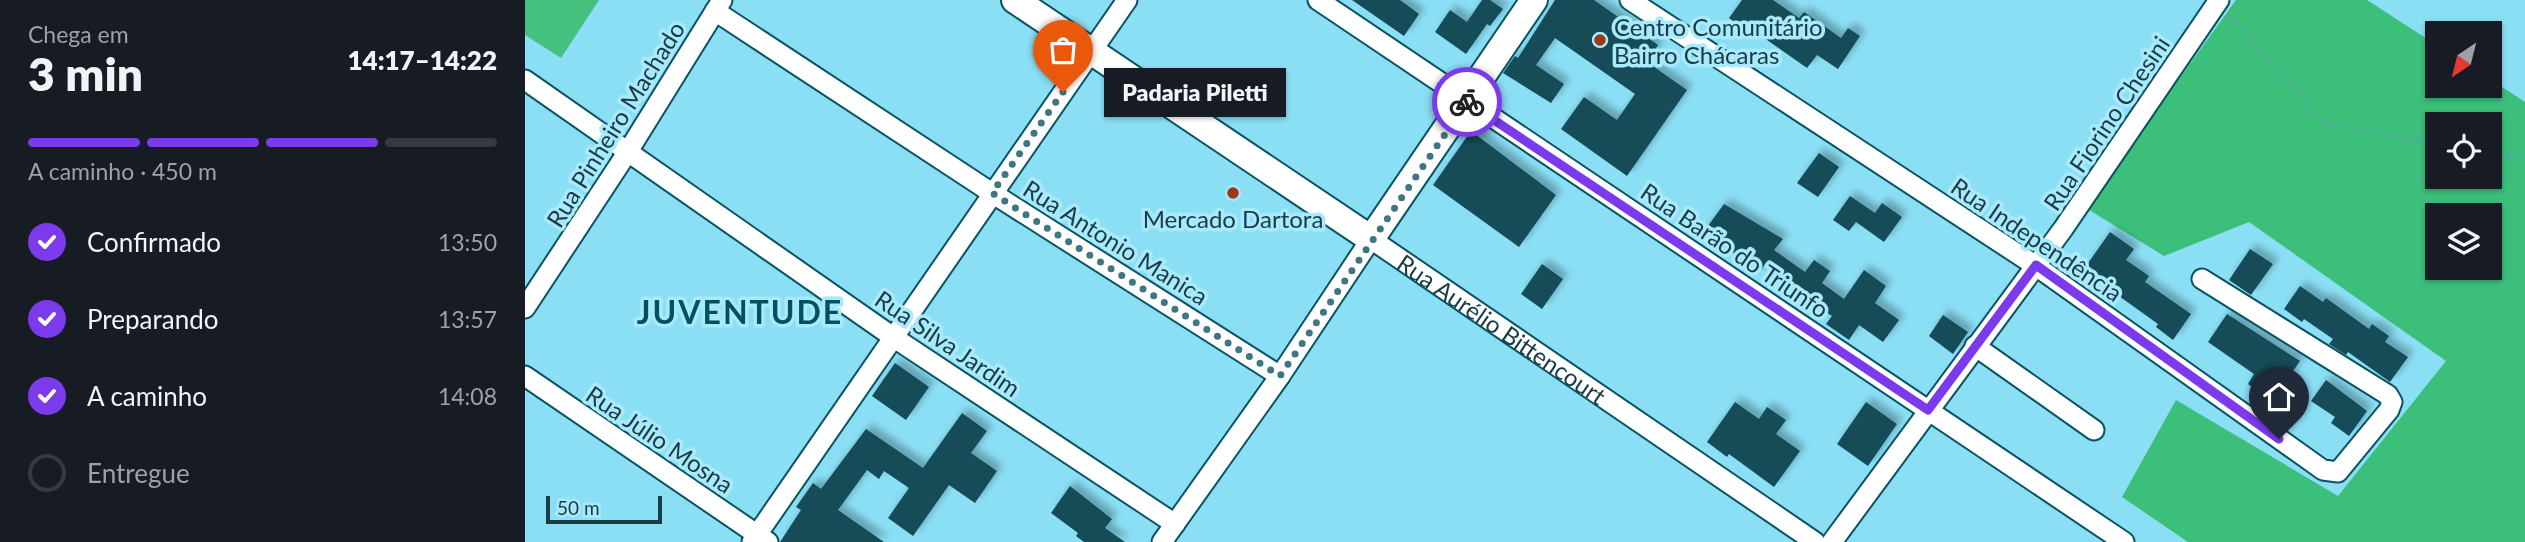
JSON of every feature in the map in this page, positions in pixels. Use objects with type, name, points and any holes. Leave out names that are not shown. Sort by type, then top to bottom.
[{"type":"street","name":"Rua Aurélio Bittencourt","points":[[1015,0],[1815,542]]},
{"type":"street","points":[[759,539],[893,337],[1127,0]]},
{"type":"street","name":"Rua Barão do Triunfo","points":[[1318,0],[2124,542]]},
{"type":"street","points":[[1162,542],[1280,376],[1534,0]]},
{"type":"street","name":"Rua Independência","points":[[1630,0],[2036,265],[2323,470],[2338,472],[2389,410],[2392,402],[2388,395],[2202,279]]},
{"type":"street","name":"Rua Fiorino Chesini","points":[[1832,542],[2036,265],[2218,1]]},
{"type":"street","name":"Rua Pinheiro Machado","points":[[525,308],[628,153],[719,5]]},
{"type":"street","name":"Rua Antonio Manica","points":[[719,5],[992,193],[1280,376]]},
{"type":"street","name":"Rua Silva Jardim","points":[[525,80],[893,337],[1175,524]]},
{"type":"street","points":[[1975,346],[2094,430]]},
{"type":"street","name":"Rua Júlio Mosna","points":[[525,376],[759,539]]},
{"type":"street","points":[[1791,524],[1800,542]]},
{"type":"path","points":[[2218,1],[2326,124],[2425,142]]},
{"type":"path","points":[[2502,156],[2525,160]]},
{"type":"green space","points":[[525,0],[599,0],[561,58],[525,35]]},
{"type":"green space","points":[[2236,0],[2367,0],[2425,38],[2425,98],[2503,98],[2503,88],[2525,102],[2525,542],[2188,542],[2122,497],[2176,400],[2338,496],[2446,361],[2249,222],[2164,256],[2086,208]]},
{"type":"building","points":[[1352,0],[1400,0],[1419,14],[1404,36]]},
{"type":"building","points":[[1482,0],[1490,0],[1503,9],[1490,26],[1487,24],[1466,54],[1435,32],[1450,10],[1467,22]]},
{"type":"building","points":[[1555,0],[1594,0],[1658,45],[1647,62],[1687,90],[1627,176],[1561,129],[1584,97],[1617,120],[1635,94],[1555,38],[1536,65],[1564,84],[1551,103],[1503,73],[1515,56],[1518,58]]},
{"type":"building","points":[[1742,0],[1773,0],[1799,18],[1804,12],[1841,38],[1848,28],[1860,36],[1838,69],[1817,55],[1807,68],[1760,35],[1757,38],[1729,18]]},
{"type":"building","points":[[1471,131],[1556,195],[1519,247],[1433,185]]},
{"type":"building","points":[[1819,153],[1839,167],[1818,197],[1797,183]]},
{"type":"building","points":[[1850,196],[1875,213],[1882,203],[1902,217],[1884,242],[1856,222],[1849,231],[1833,220]]},
{"type":"building","points":[[1724,204],[1783,239],[1774,250],[1805,272],[1814,260],[1830,271],[1822,283],[1844,299],[1864,270],[1886,286],[1875,303],[1899,320],[1883,342],[1859,325],[1849,340],[1826,324],[1832,316],[1809,301],[1805,306],[1789,295],[1796,286],[1765,264],[1758,274],[1742,263],[1745,260],[1702,234]]},
{"type":"building","points":[[2110,232],[2134,249],[2126,260],[2149,276],[2145,282],[2191,314],[2173,340],[2156,327],[2158,324],[2112,291],[2115,286],[2086,266]]},
{"type":"building","points":[[2250,249],[2273,264],[2251,295],[2229,280]]},
{"type":"building","points":[[1542,264],[1563,279],[1542,309],[1521,294]]},
{"type":"building","points":[[2300,286],[2323,302],[2326,298],[2369,329],[2372,324],[2389,336],[2385,342],[2408,357],[2390,382],[2348,352],[2346,355],[2329,344],[2333,339],[2284,309]]},
{"type":"building","points":[[2227,314],[2300,361],[2272,401],[2248,384],[2254,374],[2208,342]]},
{"type":"building","points":[[1943,315],[1968,332],[1953,354],[1929,336]]},
{"type":"building","points":[[895,363],[929,387],[906,420],[872,396]]},
{"type":"building","points":[[2326,380],[2367,411],[2349,436],[2331,423],[2335,417],[2311,401]]},
{"type":"building","points":[[1735,402],[1759,419],[1767,407],[1786,420],[1776,434],[1800,451],[1774,487],[1729,454],[1727,457],[1707,442]]},
{"type":"building","points":[[1866,402],[1897,424],[1868,466],[1837,444]]},
{"type":"building","points":[[962,413],[987,431],[971,453],[997,471],[975,503],[949,485],[913,536],[888,518],[909,488],[884,471],[879,479],[867,470],[838,510],[884,542],[780,542],[801,510],[796,507],[813,483],[821,489],[866,429],[923,468]]},
{"type":"building","points":[[1070,486],[1112,519],[1105,528],[1125,542],[1084,542],[1076,536],[1078,533],[1051,513]]},
{"type":"way so far","points":[[1063,92],[992,193],[1280,376],[1467,102]]},
{"type":"place","name":"Centro Comunitário Bairro Chácaras","points":[[1600,40]]},
{"type":"place","name":"Padaria Piletti","points":[[1063,92]]},
{"type":"place","name":"Mercado Dartora","points":[[1233,193]]},
{"type":"district","name":"JUVENTUDE","points":[[740,311]]},
{"type":"route","points":[[1467,102],[1928,410],[2036,265],[2279,439]]}]
